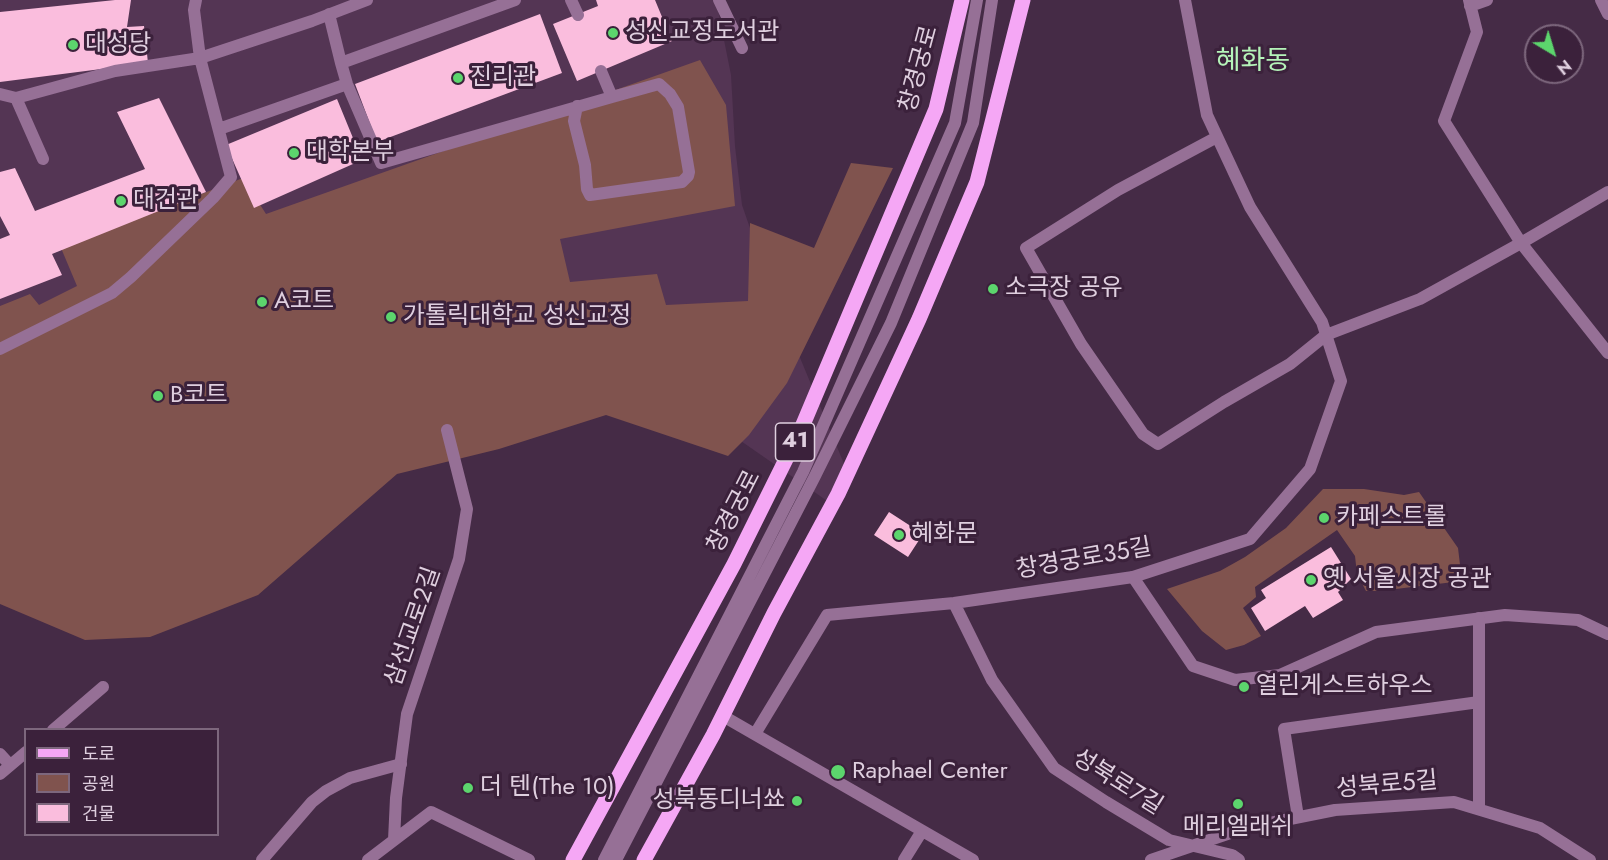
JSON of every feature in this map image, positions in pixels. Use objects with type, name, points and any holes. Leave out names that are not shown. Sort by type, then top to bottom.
[{"type":"main road","name":"창경궁로","points":[[573,860],[734,564],[802,427],[936,109],[962,0]]},
{"type":"main road","name":"41","points":[[644,860],[723,716],[774,613],[838,494],[919,319],[977,182],[1023,0]]},
{"type":"street","points":[[0,349],[112,293],[131,278],[213,198],[231,177],[201,58],[194,10],[196,0]]},
{"type":"street","points":[[0,94],[16,98],[115,71],[201,58],[367,0]]},
{"type":"street","points":[[341,63],[515,0]]},
{"type":"street","points":[[572,0],[578,15]]},
{"type":"street","points":[[719,0],[742,48]]},
{"type":"street","points":[[604,860],[803,472],[946,144],[955,123],[977,0]]},
{"type":"street","points":[[616,860],[814,478],[891,323],[973,123],[992,0]]},
{"type":"street","name":"창경궁로35길","points":[[754,734],[827,615],[954,603],[1133,577],[1250,540],[1310,469],[1341,381],[1322,322],[1251,207],[1207,115],[1185,0]]},
{"type":"street","points":[[1487,0],[1470,3],[1477,32],[1444,121],[1521,243],[1608,353]]},
{"type":"street","points":[[1601,0],[1608,14]]},
{"type":"street","points":[[329,14],[347,84],[381,163],[577,106],[658,84],[670,94],[678,107],[689,172],[686,179],[682,182],[590,195],[574,121],[577,106]]},
{"type":"street","points":[[601,71],[612,97]]},
{"type":"street","points":[[219,129],[347,84]]},
{"type":"street","points":[[16,98],[43,159]]},
{"type":"street","points":[[1217,137],[1118,190],[1026,248],[1081,344],[1143,434],[1158,444],[1290,364],[1326,335],[1420,299],[1608,192]]},
{"type":"street","name":"삼선교로2길","points":[[394,840],[396,798],[407,714],[459,559],[467,509],[447,430]]},
{"type":"street","points":[[1133,577],[1193,666],[1235,680],[1280,675],[1376,632],[1479,618],[1505,615],[1578,620],[1608,634]]},
{"type":"street","name":"성북로7길","points":[[954,603],[992,680],[1054,768],[1169,840],[1232,855],[1239,860]]},
{"type":"street","points":[[1479,618],[1479,809]]},
{"type":"street","points":[[54,728],[103,687]]},
{"type":"street","points":[[1298,817],[1284,729],[1479,702]]},
{"type":"street","points":[[723,716],[973,860]]},
{"type":"street","points":[[0,754],[10,765]]},
{"type":"street","points":[[0,774],[24,754]]},
{"type":"street","points":[[262,860],[312,802],[326,791],[350,778],[401,764]]},
{"type":"street","name":"성북로5길","points":[[1151,860],[1245,828],[1298,817],[1335,810],[1454,801],[1540,828],[1590,860]]},
{"type":"street","points":[[368,860],[431,812],[529,860]]},
{"type":"street","points":[[904,860],[922,831]]},
{"type":"shaded area","name":"가톨릭대학교 성신교정","points":[[0,0],[716,0],[731,75],[735,146],[742,205],[769,283],[847,471],[833,505],[610,350],[0,576]]},
{"type":"green space","name":"가톨릭대학교 성신교정","points":[[700,60],[726,105],[735,206],[560,239],[570,282],[657,274],[666,305],[748,301],[750,223],[814,248],[851,163],[893,168],[787,383],[749,435],[728,456],[606,415],[499,449],[397,474],[258,595],[150,637],[85,640],[0,604],[0,306],[30,294],[39,305],[77,286],[61,248],[243,178],[266,214]]},
{"type":"green space","points":[[1323,489],[1364,489],[1404,495],[1419,492],[1458,548],[1462,581],[1366,591],[1357,574],[1355,556],[1337,530],[1255,587],[1256,597],[1243,608],[1261,636],[1244,645],[1226,650],[1202,631],[1167,589],[1220,571],[1245,557],[1286,528]]},
{"type":"building","name":"대성당","points":[[131,0],[127,27],[144,26],[148,63],[0,82],[0,12]]},
{"type":"building","name":"성신교정도서관","points":[[596,0],[655,0],[672,41],[577,81],[553,24],[598,6]]},
{"type":"building","name":"진리관","points":[[540,14],[562,73],[377,142],[355,84]]},
{"type":"building","name":"대건관","points":[[159,98],[206,192],[52,254],[62,275],[0,299],[0,239],[10,235],[0,216],[0,172],[15,168],[35,211],[145,169],[117,112]]},
{"type":"building","name":"대학본부","points":[[337,99],[362,160],[254,208],[226,145]]},
{"type":"building","name":"혜화문","points":[[889,512],[923,534],[908,557],[874,535]]},
{"type":"building","points":[[1331,547],[1351,579],[1338,592],[1343,600],[1313,618],[1305,606],[1265,631],[1251,608],[1266,598],[1261,590]]},
{"type":"place","name":"성신교정도서관","points":[[613,33]]},
{"type":"place","name":"대성당","points":[[73,45]]},
{"type":"place","name":"진리관","points":[[458,78]]},
{"type":"place","name":"대학본부","points":[[294,153]]},
{"type":"place","name":"대건관","points":[[121,201]]},
{"type":"place","name":"소극장 공유","points":[[993,289]]},
{"type":"place","name":"A코트","points":[[262,302]]},
{"type":"place","name":"가톨릭대학교 성신교정","points":[[391,317]]},
{"type":"place","name":"B코트","points":[[158,396]]},
{"type":"place","name":"카페스트롤","points":[[1324,518]]},
{"type":"place","name":"혜화문","points":[[899,535]]},
{"type":"place","name":"옛 서울시장 공관","points":[[1311,580]]},
{"type":"place","name":"열린게스트하우스","points":[[1244,687]]},
{"type":"place","name":"Raphael Center","points":[[838,772]]},
{"type":"place","name":"더 텐(The 10)","points":[[468,788]]},
{"type":"place","name":"성북동디너쑈","points":[[797,801]]},
{"type":"place","name":"메리엘래쉬","points":[[1238,804]]},
{"type":"district","name":"혜화동","points":[[1253,62]]}]
